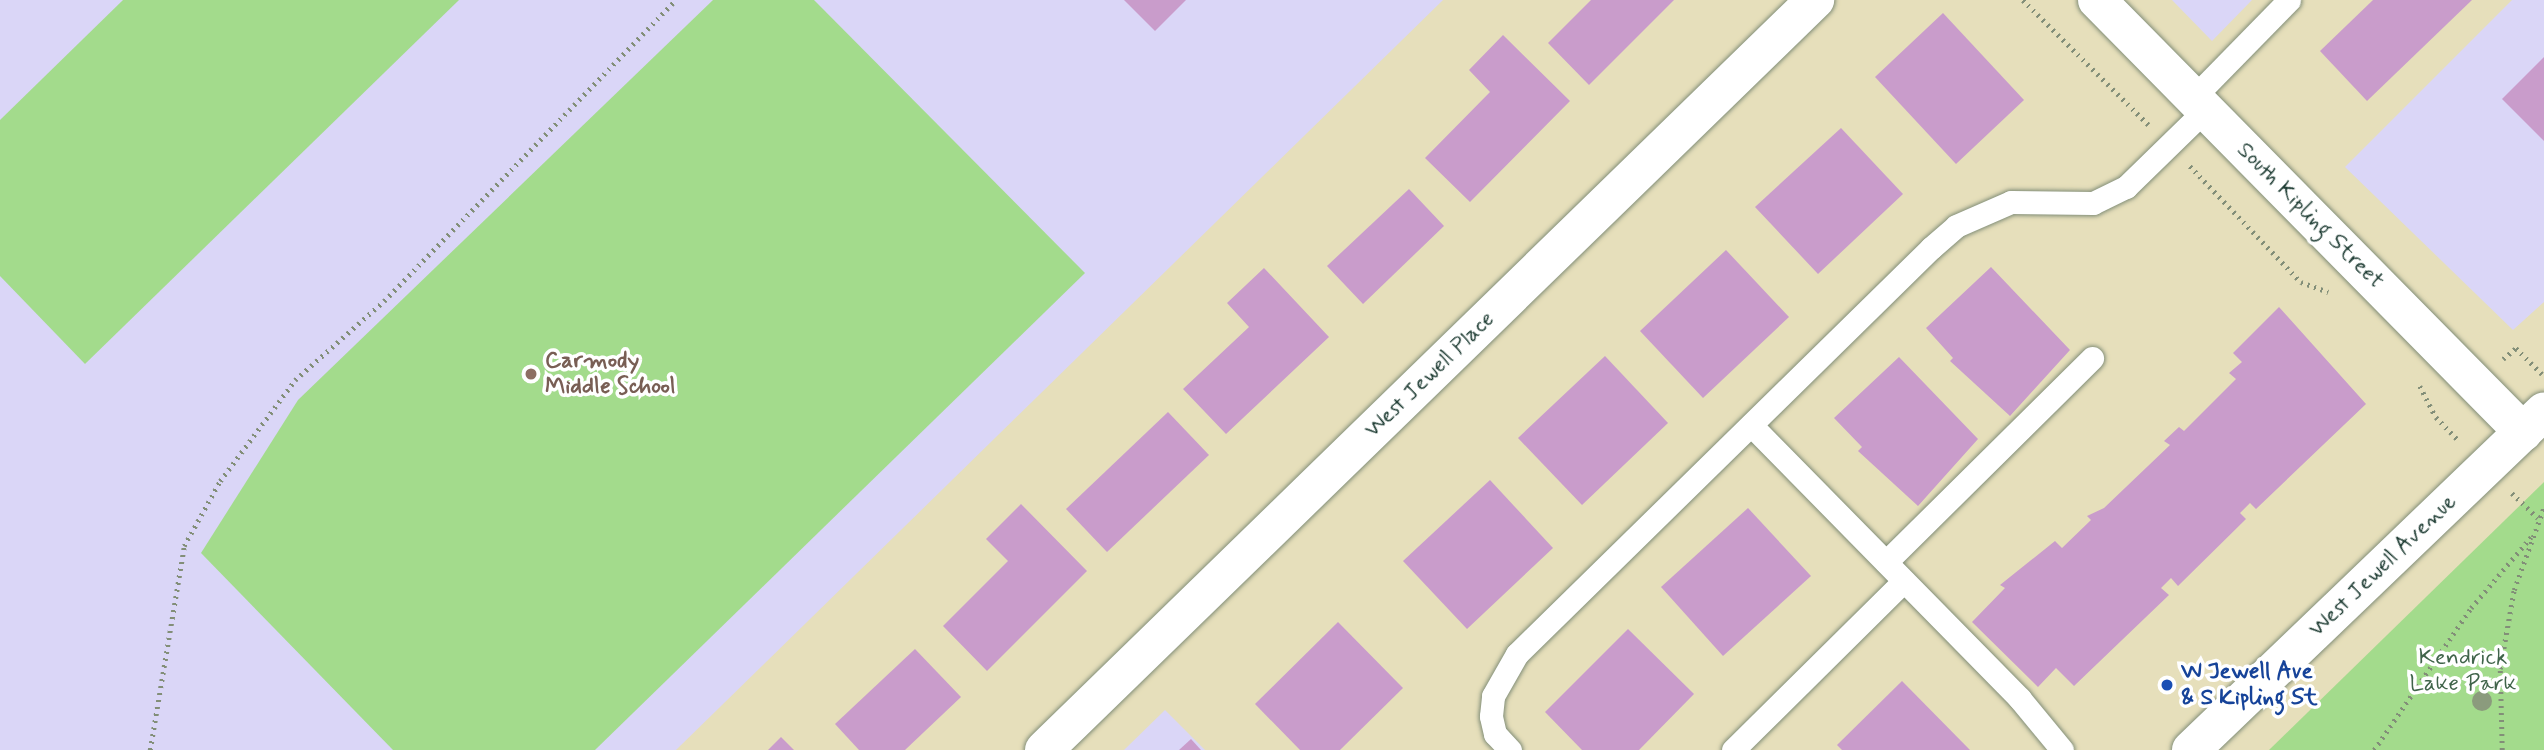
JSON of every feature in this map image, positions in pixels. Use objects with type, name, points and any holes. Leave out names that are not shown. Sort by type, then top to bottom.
[{"type":"street","name":"West Jewell Place","points":[[1044,750],[1815,0]]},
{"type":"street","name":"South Kipling Street","points":[[2097,0],[2199,104],[2534,422]]},
{"type":"street","name":"West Jewell Avenue","points":[[2191,750],[2534,422]]},
{"type":"lane","points":[[1510,750],[1494,734],[1491,716],[1493,696],[1517,654],[1956,226],[2011,202],[2092,203],[2126,187],[2169,144],[2199,104],[2290,0]]},
{"type":"lane","points":[[1886,562],[2092,358]]},
{"type":"lane","points":[[1751,425],[1886,562],[2062,750]]},
{"type":"lane","points":[[1733,750],[1904,581]]},
{"type":"path","points":[[150,750],[184,546],[220,481],[295,380],[384,301],[676,0]]},
{"type":"path","points":[[2024,0],[2169,144],[2301,282],[2336,300]]},
{"type":"path","points":[[2516,348],[2544,376]]},
{"type":"path","points":[[2418,383],[2436,417]]},
{"type":"path","points":[[2502,750],[2500,668],[2530,537],[2544,507]]},
{"type":"path","points":[[2374,750],[2471,608],[2530,537]]},
{"type":"shaded area","name":"Carmody Middle School","points":[[0,0],[1443,0],[676,750],[0,750]]},
{"type":"shaded area","points":[[2172,0],[2252,0],[2212,41]]},
{"type":"shaded area","points":[[2512,0],[2544,0],[2544,302],[2513,330],[2345,167]]},
{"type":"shaded area","points":[[1165,710],[1205,750],[1124,750]]},
{"type":"green space","points":[[123,0],[459,0],[85,364],[0,276],[0,120]]},
{"type":"green space","points":[[713,0],[814,0],[1085,273],[595,750],[393,750],[201,553],[298,400]]},
{"type":"green space","name":"Kendrick Lake Park","points":[[2544,482],[2544,750],[2269,750]]},
{"type":"building","points":[[1124,0],[1186,0],[1155,31]]},
{"type":"building","points":[[1591,0],[1674,0],[1589,85],[1548,43]]},
{"type":"building","points":[[2373,0],[2472,0],[2367,101],[2320,51]]},
{"type":"building","points":[[1943,13],[2024,100],[1956,164],[1875,77]]},
{"type":"building","points":[[1503,35],[1570,101],[1470,202],[1425,158],[1490,92],[1469,70]]},
{"type":"building","points":[[2544,57],[2544,141],[2502,99]]},
{"type":"building","points":[[1841,128],[1903,194],[1818,274],[1755,207]]},
{"type":"building","points":[[1409,189],[1444,226],[1363,304],[1327,266]]},
{"type":"building","points":[[1726,250],[1789,317],[1703,398],[1640,331]]},
{"type":"building","points":[[1991,267],[2070,350],[2010,416],[1950,361],[1953,358],[1926,328]]},
{"type":"building","points":[[1264,268],[1329,337],[1226,434],[1183,389],[1249,327],[1227,303]]},
{"type":"building","points":[[2279,307],[2366,404],[2256,509],[2250,503],[2240,513],[2246,519],[2178,586],[2171,578],[2161,588],[2169,595],[2074,686],[2056,668],[2038,687],[1972,622],[2005,588],[2000,585],[2055,541],[2062,548],[2091,520],[2087,516],[2104,508],[2170,445],[2164,441],[2179,427],[2184,431],[2236,379],[2229,373],[2242,362],[2233,353]]},
{"type":"building","points":[[1605,356],[1668,423],[1582,505],[1518,438]]},
{"type":"building","points":[[1899,357],[1978,439],[1918,506],[1858,451],[1862,447],[1834,418]]},
{"type":"building","points":[[1168,412],[1209,455],[1107,552],[1066,509]]},
{"type":"building","points":[[1490,480],[1553,548],[1467,629],[1403,561]]},
{"type":"building","points":[[1021,504],[1087,571],[987,671],[943,626],[1008,561],[986,539]]},
{"type":"building","points":[[1748,508],[1811,576],[1723,656],[1661,587]]},
{"type":"building","points":[[1338,622],[1403,688],[1340,750],[1300,750],[1255,704]]},
{"type":"building","points":[[1628,629],[1694,694],[1639,750],[1582,750],[1545,712]]},
{"type":"building","points":[[915,649],[961,697],[905,750],[859,750],[835,724]]},
{"type":"building","points":[[1902,681],[1970,750],[1842,750],[1837,745]]},
{"type":"building","points":[[781,737],[794,750],[768,750]]},
{"type":"building","points":[[1191,739],[1201,750],[1179,750]]},
{"type":"place","name":"Carmody Middle School","points":[[531,374]]},
{"type":"place","name":"W Jewell Ave & S Kipling St","points":[[2167,685]]}]
